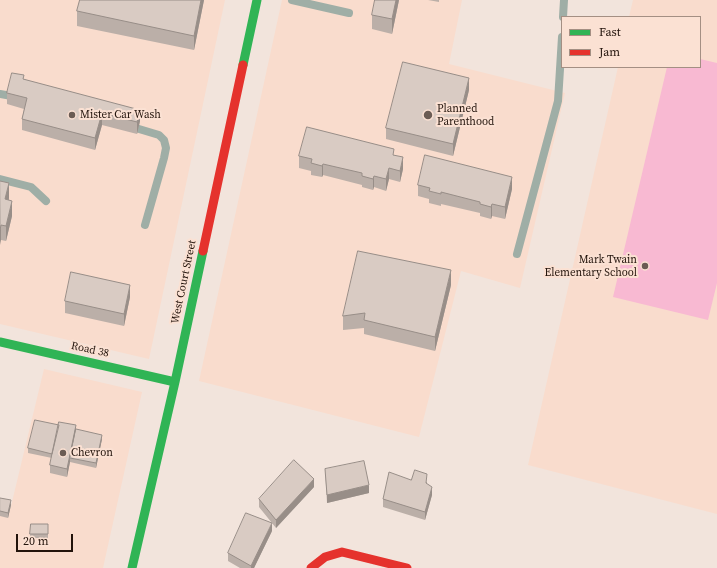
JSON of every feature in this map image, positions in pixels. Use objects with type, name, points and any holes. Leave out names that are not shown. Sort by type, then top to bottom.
[{"type":"main road","name":"West Court Street","points":[[132,568],[175,382],[257,0]]},
{"type":"main road","name":"Road 38","points":[[0,342],[175,382]]},
{"type":"main road","points":[[311,568],[323,557],[342,552],[407,568]]},
{"type":"lane","points":[[292,0],[349,13]]},
{"type":"lane","points":[[563,16],[564,0]]},
{"type":"lane","points":[[517,254],[558,101],[561,53]]},
{"type":"lane","points":[[0,94],[24,99]]},
{"type":"lane","points":[[123,124],[159,135],[164,140],[166,148],[145,225]]},
{"type":"lane","points":[[0,179],[31,187],[46,201]]},
{"type":"shaded area","points":[[0,0],[225,0],[149,359],[0,324]]},
{"type":"shaded area","points":[[282,0],[462,0],[449,64],[565,93],[520,288],[461,271],[419,437],[199,381]]},
{"type":"shaded area","name":"Mark Twain Elementary School","points":[[633,0],[717,0],[717,514],[528,465],[618,68],[701,68],[701,16],[629,16]]},
{"type":"shaded area","points":[[701,59],[717,63],[717,283],[708,320],[613,297],[667,68],[701,68]]},
{"type":"shaded area","points":[[44,369],[142,392],[103,568],[0,568],[0,504],[11,506]]},
{"type":"building","points":[[80,0],[201,0],[194,36],[77,11]]},
{"type":"building","points":[[375,0],[396,0],[392,19],[372,15]]},
{"type":"building","name":"Planned Parenthood","points":[[403,62],[469,78],[453,144],[386,128]]},
{"type":"building","name":"Mister Car Wash","points":[[12,73],[24,75],[23,79],[140,110],[137,122],[102,113],[95,138],[22,119],[27,98],[7,93]]},
{"type":"building","points":[[307,127],[394,149],[393,155],[403,157],[400,171],[389,168],[386,179],[374,176],[373,179],[362,176],[362,173],[323,164],[322,166],[311,163],[312,159],[299,156]]},
{"type":"building","points":[[425,155],[512,177],[505,207],[492,204],[491,207],[480,204],[480,202],[441,192],[441,194],[429,191],[430,188],[418,185]]},
{"type":"building","points":[[0,181],[9,183],[5,199],[12,201],[6,226],[1,225],[0,230]]},
{"type":"building","points":[[358,251],[451,270],[435,337],[364,320],[365,313],[343,316]]},
{"type":"building","points":[[71,272],[130,285],[124,314],[65,301]]},
{"type":"building","points":[[35,420],[59,425],[52,454],[28,448]]},
{"type":"building","name":"Chevron","points":[[59,422],[76,425],[67,469],[50,465]]},
{"type":"building","points":[[76,429],[102,435],[96,463],[70,458]]},
{"type":"building","points":[[294,460],[314,479],[276,520],[259,499]]},
{"type":"building","points":[[364,461],[369,485],[327,495],[325,469]]},
{"type":"building","points":[[415,470],[427,474],[426,483],[432,487],[425,512],[383,499],[389,472],[411,480]]},
{"type":"building","points":[[0,498],[11,500],[8,513],[0,511]]},
{"type":"building","points":[[246,513],[272,523],[251,566],[228,553]]},
{"type":"building","points":[[31,524],[48,524],[48,534],[30,534]]},
{"type":"traffic: fast","points":[[243,65],[257,0]]},
{"type":"traffic: fast","points":[[132,568],[175,382],[203,251]]},
{"type":"traffic: fast","points":[[0,342],[175,382]]},
{"type":"traffic: jam","points":[[203,251],[243,65]]},
{"type":"traffic: jam","points":[[311,568],[325,557],[342,552],[407,568]]},
{"type":"place","name":"Mister Car Wash","points":[[72,115]]},
{"type":"place","name":"Planned Parenthood","points":[[428,115]]},
{"type":"place","name":"Mark Twain Elementary School","points":[[645,266]]},
{"type":"place","name":"Chevron","points":[[63,453]]}]
